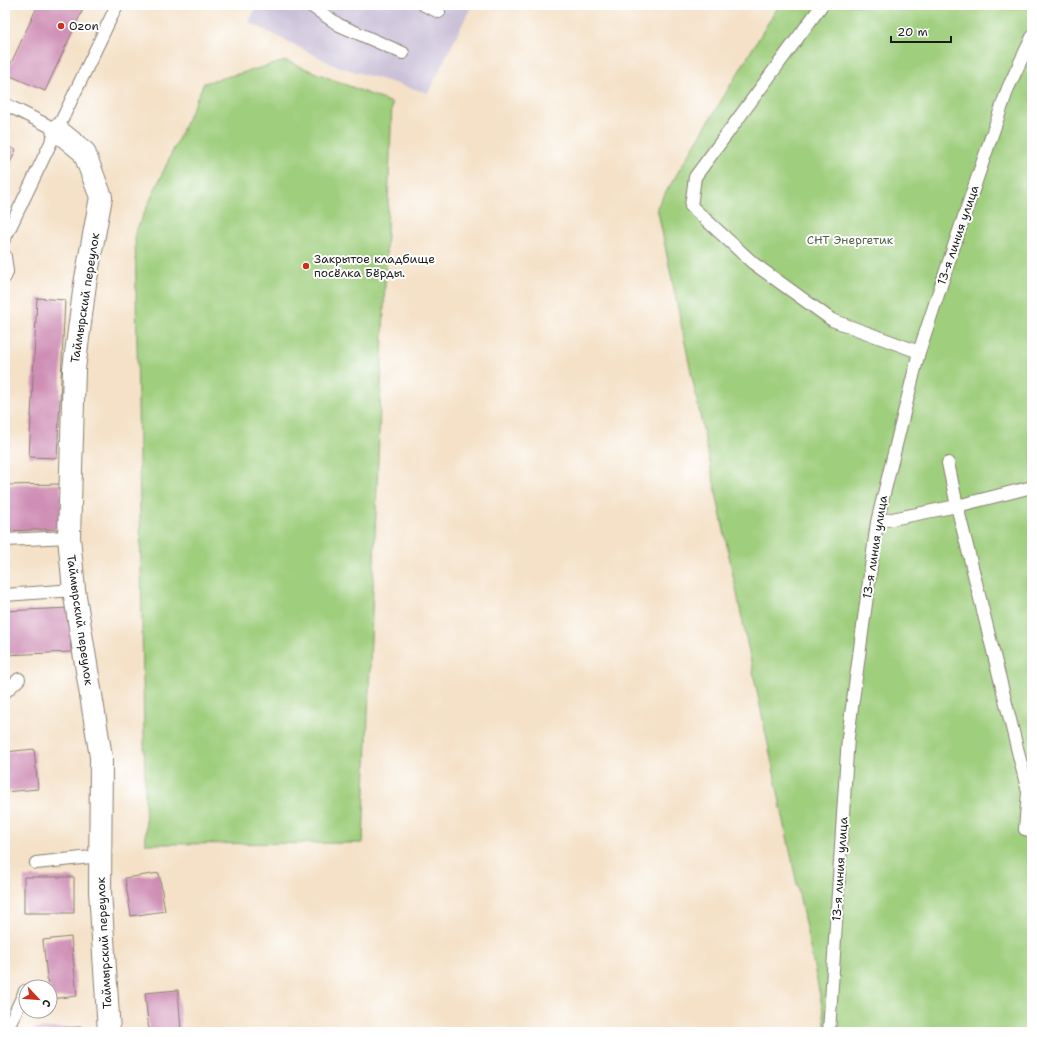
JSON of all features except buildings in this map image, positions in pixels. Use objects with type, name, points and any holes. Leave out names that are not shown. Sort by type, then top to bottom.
[{"type":"street","name":"Таймырский переулок","points":[[57,130],[84,152],[101,197],[85,284],[74,369],[69,537],[74,590],[101,757],[100,890],[109,1032]]},
{"type":"lane","points":[[5,238],[117,5]]},
{"type":"lane","points":[[310,5],[339,25],[403,54]]},
{"type":"lane","points":[[424,5],[439,12]]},
{"type":"lane","points":[[822,5],[695,177],[691,206],[753,263],[832,320],[919,352]]},
{"type":"lane","name":"13-я линия улица","points":[[829,1032],[848,737],[877,522],[919,352],[1008,88],[1032,37]]},
{"type":"lane","points":[[5,104],[57,130]]},
{"type":"lane","points":[[5,256],[7,272],[5,277]]},
{"type":"lane","points":[[948,463],[957,506],[1028,792],[1025,829],[1032,831]]},
{"type":"lane","points":[[877,522],[957,506],[1032,487]]},
{"type":"lane","points":[[5,540],[69,537]]},
{"type":"lane","points":[[5,595],[74,590]]},
{"type":"lane","points":[[5,692],[19,679]]},
{"type":"lane","points":[[36,863],[100,856]]},
{"type":"lane","points":[[7,1032],[18,1006]]},
{"type":"shaded area","points":[[257,5],[472,5],[428,93],[336,66],[249,22]]},
{"type":"green space","name":"СНТ Энергетик","points":[[779,5],[1032,5],[1032,1032],[826,1032],[824,1015],[657,207]]},
{"type":"green space","points":[[286,61],[392,103],[363,843],[146,844],[135,233],[204,83]]},
{"type":"place","name":"Ozon","points":[[61,26]]},
{"type":"place","name":"Закрытое кладбище посёлка Бёрды.","points":[[306,266]]}]
